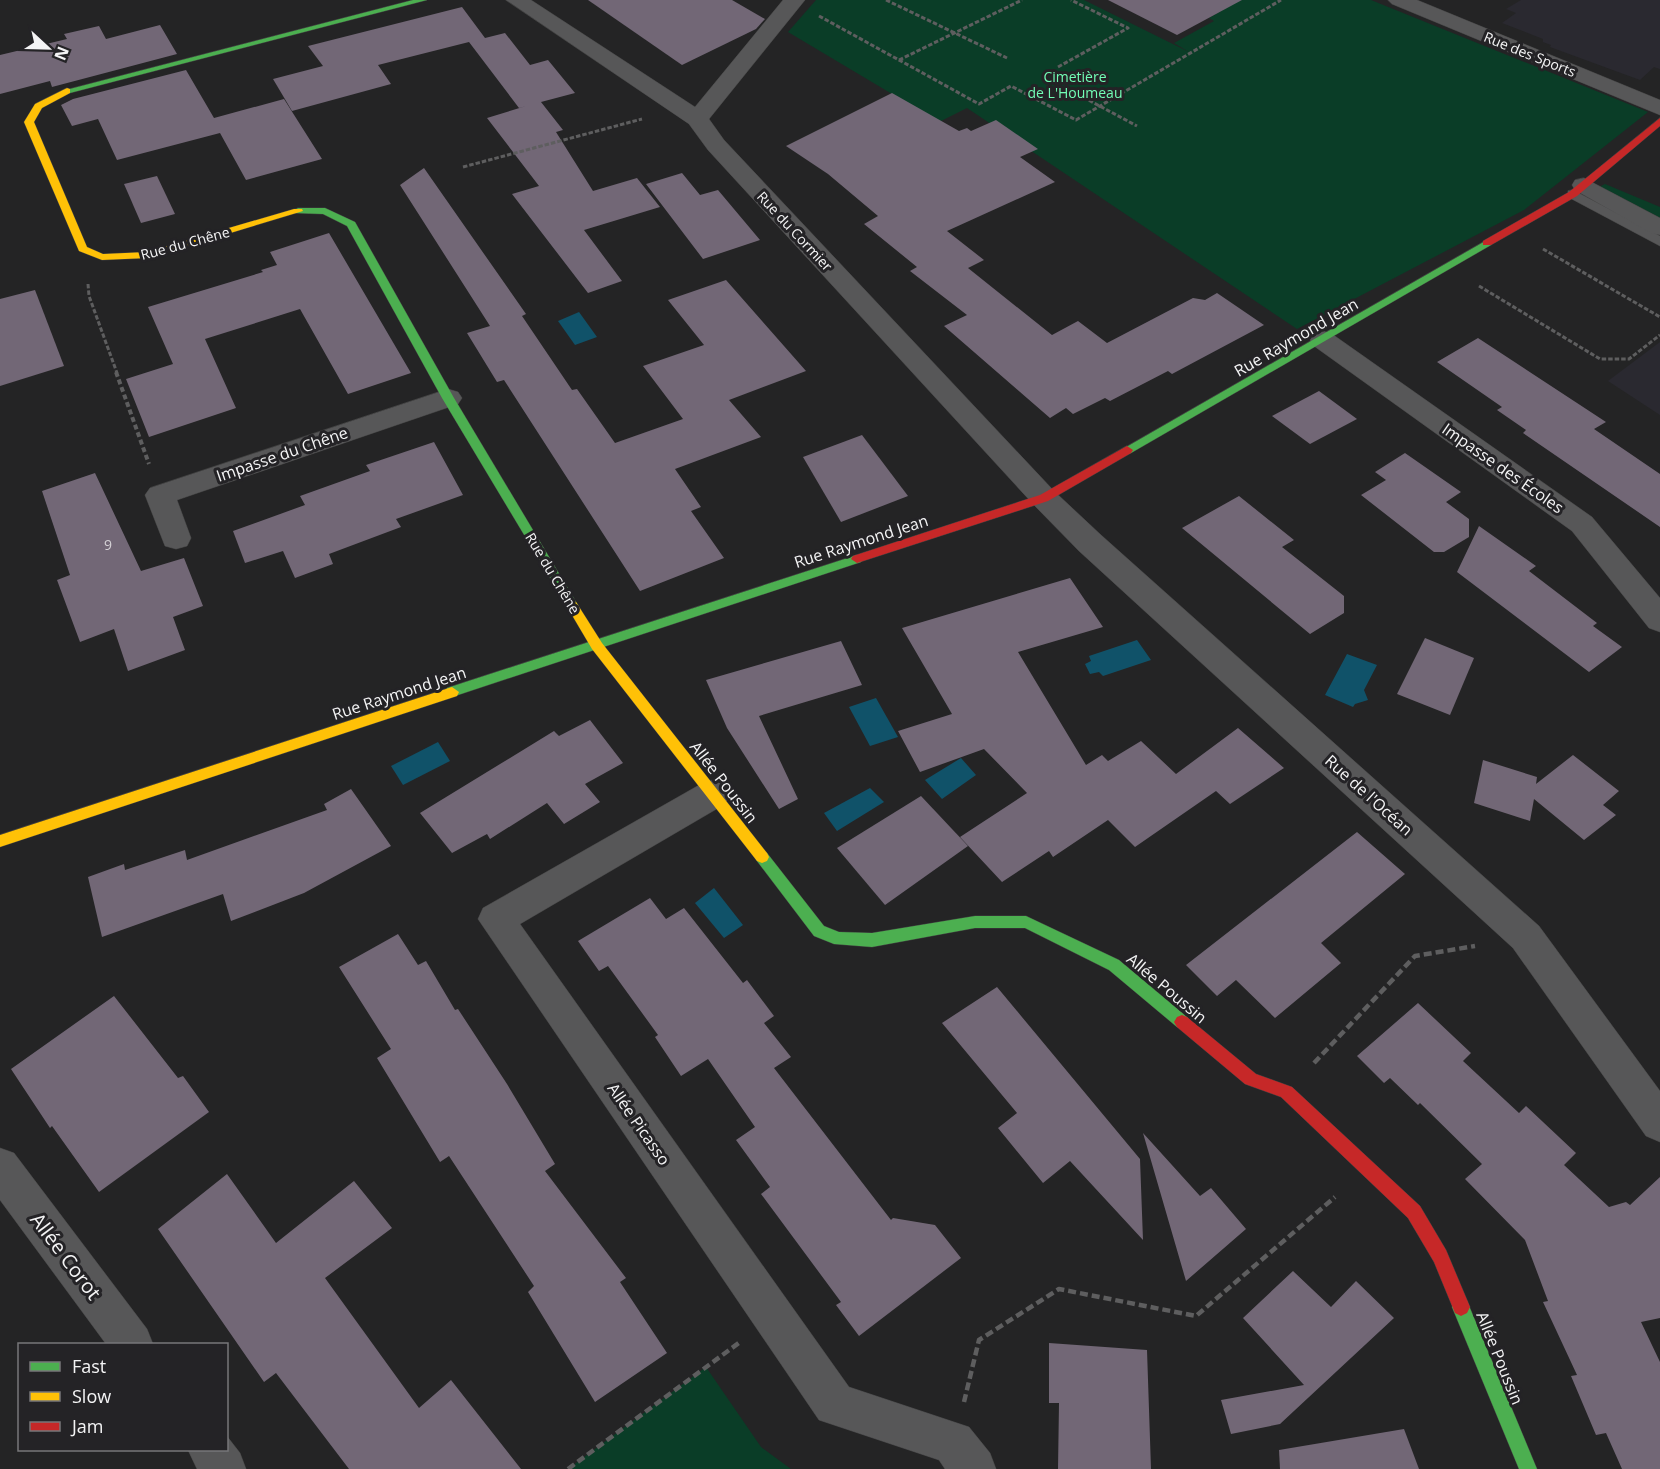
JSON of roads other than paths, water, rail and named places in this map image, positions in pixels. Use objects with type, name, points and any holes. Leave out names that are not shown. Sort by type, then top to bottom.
[{"type":"street","name":"Rue du Chêne","points":[[423,0],[64,92],[38,106],[29,122],[83,249],[102,257],[123,258],[148,255],[298,211],[325,211],[351,224],[448,398],[597,646]]},
{"type":"street","name":"Rue du Cormier","points":[[517,0],[689,114],[1044,498]]},
{"type":"street","name":"Rue des Sports","points":[[1399,0],[1660,108]]},
{"type":"street","points":[[1444,0],[1480,33]]},
{"type":"street","points":[[689,114],[792,2]]},
{"type":"street","name":"Rue Raymond Jean","points":[[0,841],[1044,498],[1323,340],[1579,190],[1660,121]]},
{"type":"street","points":[[1579,190],[1660,228]]},
{"type":"street","name":"Impasse des Écoles","points":[[1323,340],[1582,524],[1660,620]]},
{"type":"street","name":"Impasse du Chêne","points":[[176,538],[160,495],[448,398]]},
{"type":"street","name":"Rue de l'Océan","points":[[1044,498],[1099,551],[1526,937],[1660,1123]]},
{"type":"street","name":"Allée Poussin","points":[[597,646],[819,931],[839,939],[872,940],[975,922],[1026,922],[1114,965],[1251,1079],[1286,1092],[1414,1212],[1440,1256],[1528,1469]]},
{"type":"street","name":"Allée Picasso","points":[[713,794],[496,919],[835,1404],[964,1456]]},
{"type":"street","name":"Allée Corot","points":[[0,1167],[131,1343]]},
{"type":"street","points":[[211,1451],[224,1469]]},
{"type":"lane","points":[[1579,190],[1660,242]]},
{"type":"water","points":[[579,312],[597,337],[575,345],[558,321]]},
{"type":"water","points":[[1137,640],[1151,660],[1103,676],[1099,672],[1090,674],[1085,664],[1091,661],[1089,656]]},
{"type":"water","points":[[1347,654],[1377,665],[1364,690],[1368,700],[1355,704],[1353,707],[1325,695]]},
{"type":"water","points":[[876,698],[898,737],[870,746],[849,707]]},
{"type":"water","points":[[438,742],[450,761],[403,785],[391,766]]},
{"type":"water","points":[[961,758],[976,775],[942,799],[925,780]]},
{"type":"water","points":[[870,788],[884,802],[837,831],[824,813]]},
{"type":"water","points":[[714,888],[743,925],[724,938],[695,903]]},
{"type":"park label","name":"Cimetière de L'Houmeau","points":[[1075,84]]}]
